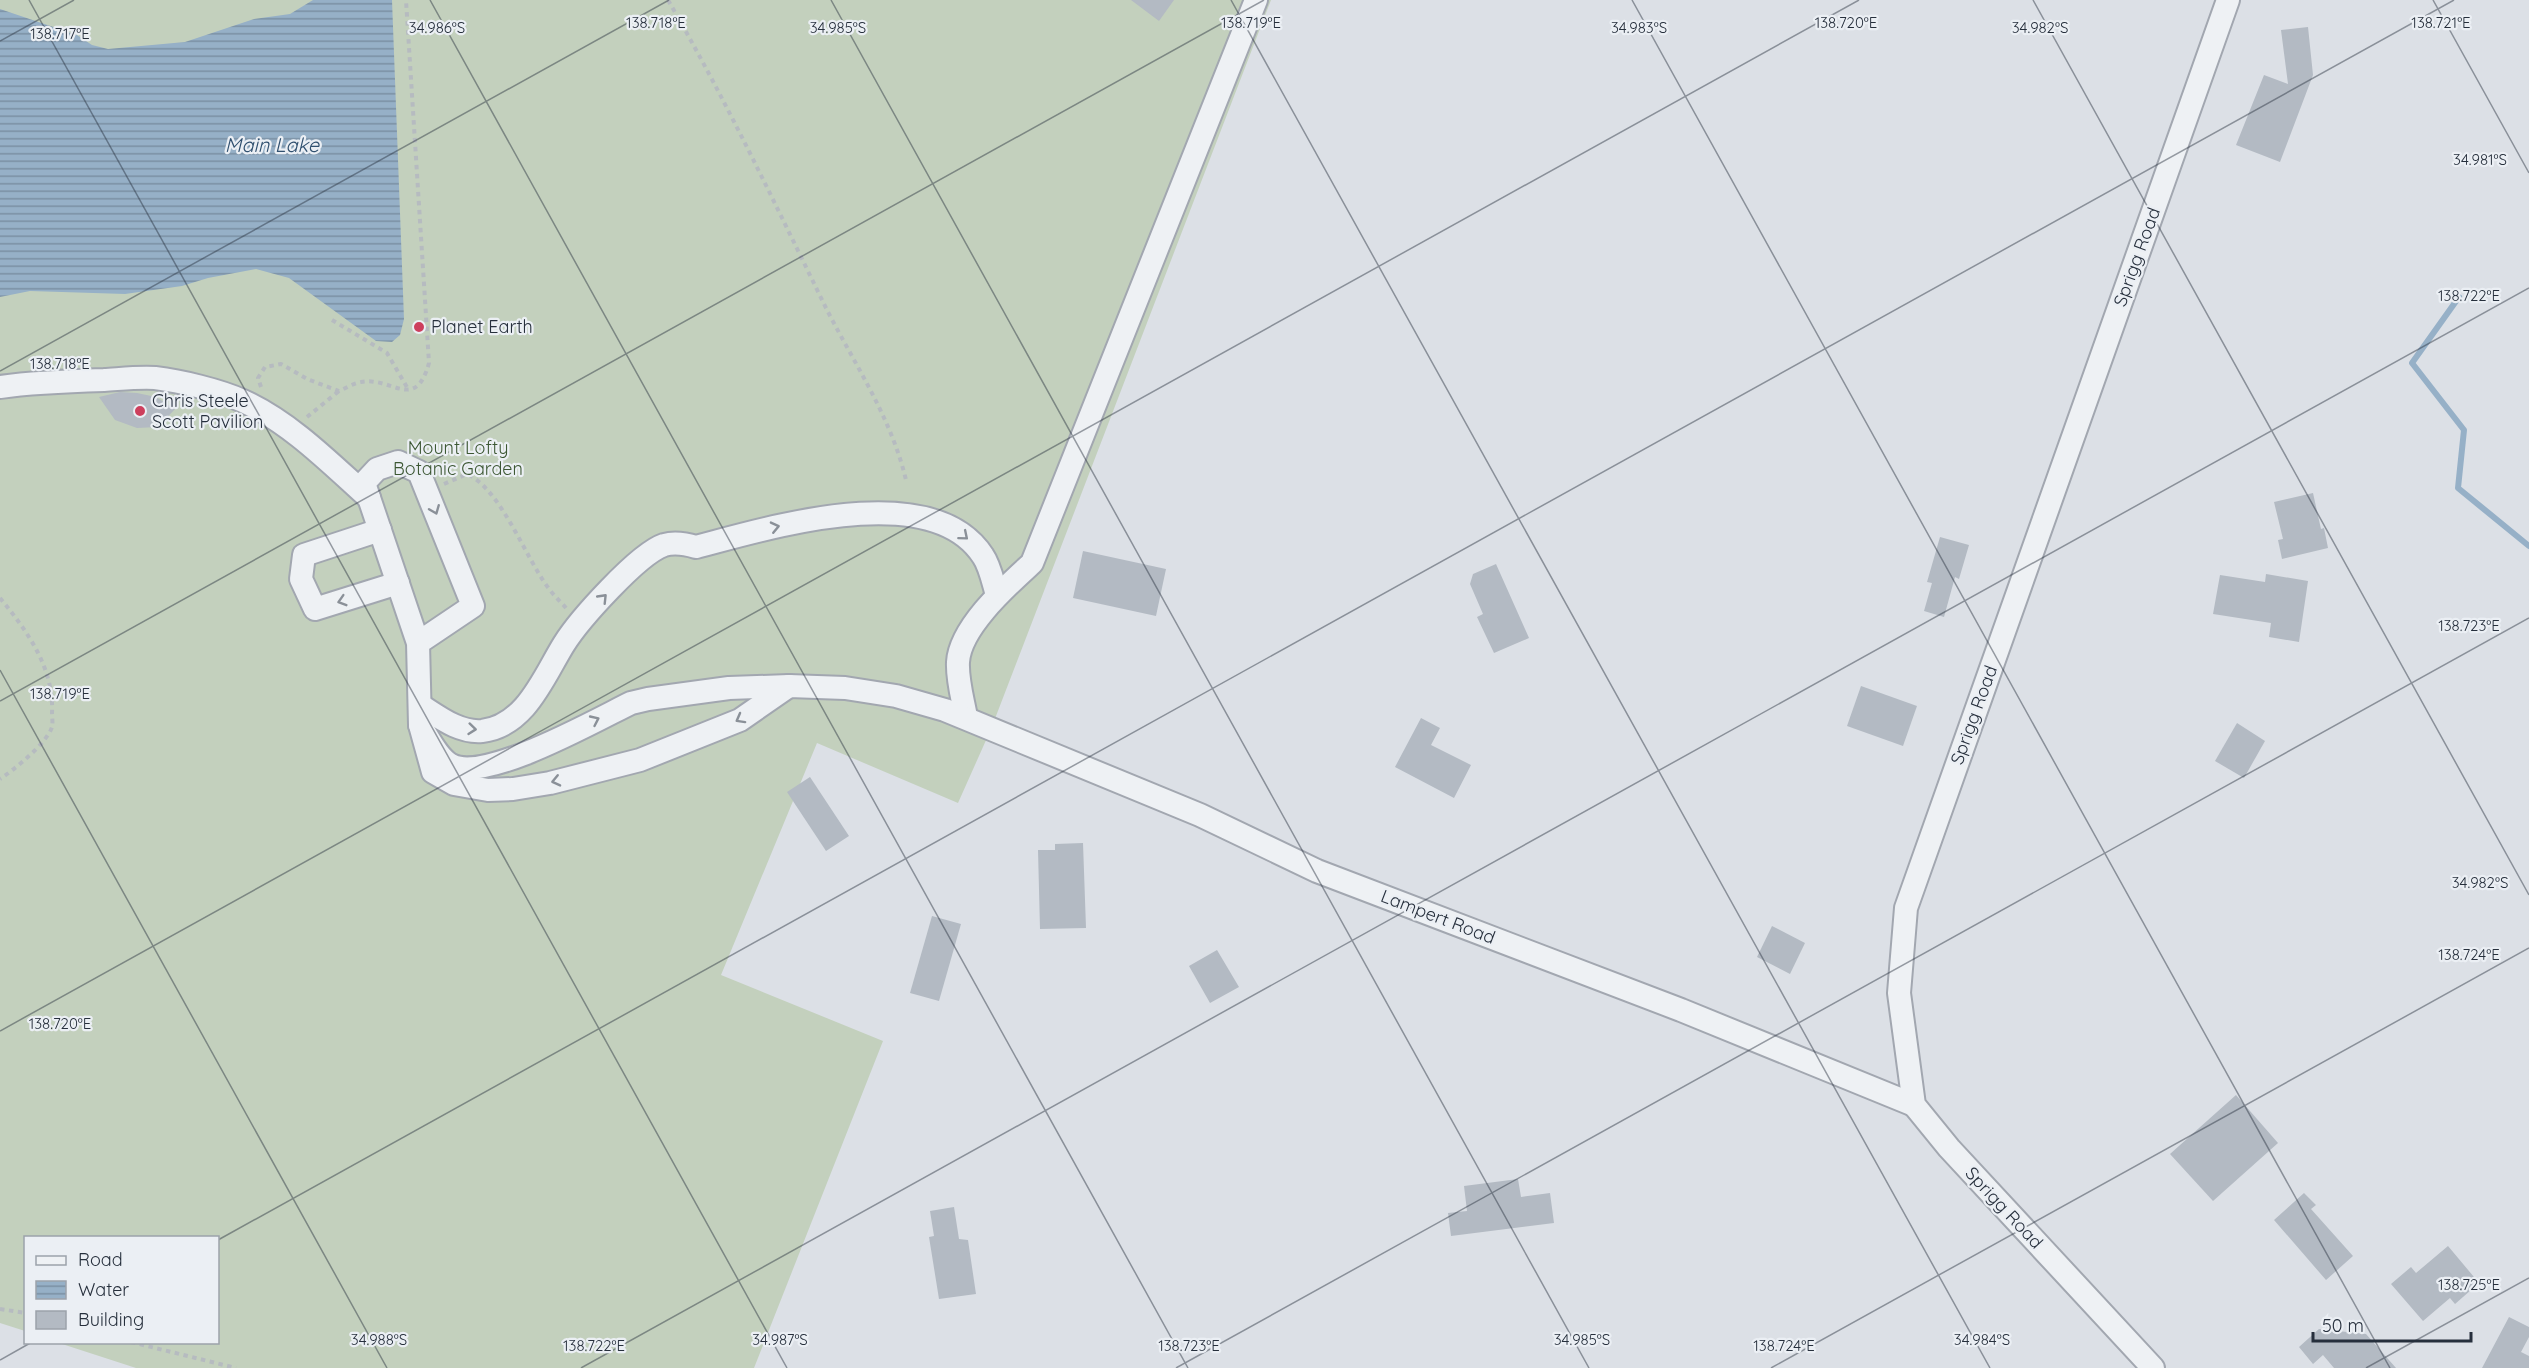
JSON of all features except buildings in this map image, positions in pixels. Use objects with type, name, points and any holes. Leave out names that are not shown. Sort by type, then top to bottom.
[{"type":"street","name":"Sprigg Road","points":[[2153,1368],[1949,1148],[1914,1105],[1899,993],[1906,908],[2228,0]]},
{"type":"street","points":[[966,717],[959,675],[961,650],[970,630],[997,595],[1032,563],[1251,3]]},
{"type":"street","points":[[0,387],[34,382],[154,378],[186,384],[242,401],[292,432],[313,447],[369,498]]},
{"type":"street","points":[[418,643],[473,606],[419,472],[398,462],[377,469],[364,483],[418,643],[420,715],[433,772],[454,784],[488,790],[513,789],[550,783],[640,760],[740,720],[789,686]]},
{"type":"street","points":[[420,715],[462,728],[482,731],[498,727],[514,717],[539,688],[565,642],[626,574],[647,555],[664,545],[681,543],[696,547],[797,523],[854,514],[898,513],[928,517],[950,525],[984,556],[997,595]]},
{"type":"street","points":[[380,530],[304,555],[301,579],[315,609],[398,583]]},
{"type":"street","name":"Lampert Road","points":[[420,715],[443,759],[453,766],[466,769],[480,768],[522,756],[631,703],[648,699],[729,688],[789,686],[844,688],[896,696],[966,717],[1200,815],[1317,871],[1681,1010],[1914,1105]]},
{"type":"path","points":[[292,432],[309,414],[339,391],[361,382],[409,390],[417,387],[425,377],[429,363],[406,0]]},
{"type":"path","points":[[668,0],[704,62],[832,319],[867,381],[898,449],[906,480]]},
{"type":"path","points":[[332,320],[387,353],[409,390]]},
{"type":"path","points":[[263,392],[258,378],[265,367],[281,364],[307,379],[339,391]]},
{"type":"path","points":[[428,493],[467,474],[477,478],[513,527],[550,590],[581,624]]},
{"type":"path","points":[[0,598],[25,628],[47,671],[53,692],[52,728],[24,763],[0,779]]},
{"type":"path","points":[[0,1309],[24,1313]]},
{"type":"path","points":[[139,1344],[236,1368]]},
{"type":"green space","name":"Mount Lofty Botanic Garden","points":[[0,0],[1271,0],[991,729],[958,803],[817,743],[721,975],[883,1041],[754,1368],[136,1368],[62,1344],[219,1344],[219,1236],[24,1236],[24,1331],[0,1323]]},
{"type":"water","name":"Main Lake","points":[[313,0],[392,0],[404,319],[400,335],[392,342],[376,341],[289,278],[256,269],[208,278],[182,286],[125,294],[30,291],[0,297],[0,9],[77,35],[92,45],[108,49],[185,42],[254,19],[290,14]]},
{"type":"waterway","points":[[2459,297],[2412,363],[2464,430],[2458,488],[2529,546]]},
{"type":"place","name":"Planet Earth","points":[[419,327]]},
{"type":"place","name":"Chris Steele Scott Pavilion","points":[[140,411]]}]
